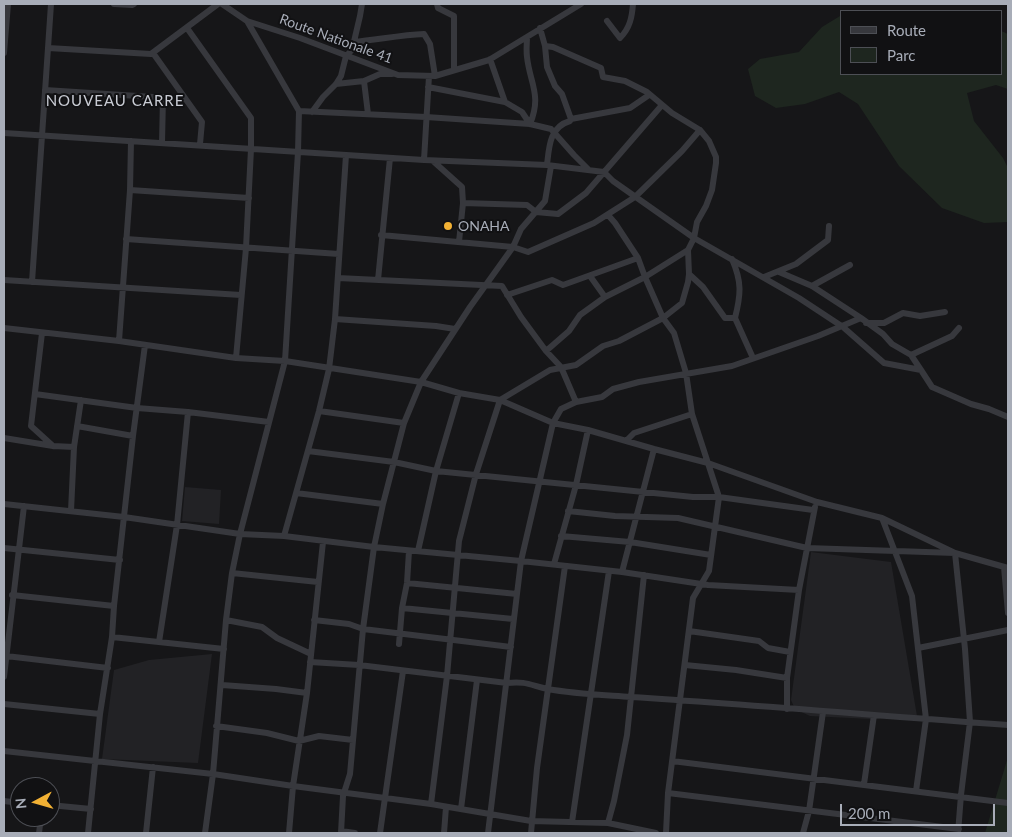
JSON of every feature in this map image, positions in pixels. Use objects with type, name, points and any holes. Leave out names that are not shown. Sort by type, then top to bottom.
[{"type":"street","points":[[4,53],[8,4]]},
{"type":"street","points":[[32,282],[51,4]]},
{"type":"street","points":[[114,4],[134,4]]},
{"type":"street","points":[[48,48],[151,54],[220,4]]},
{"type":"street","name":"Route Nationale 41","points":[[220,4],[247,21],[300,38],[398,75],[432,76],[490,59],[580,4]]},
{"type":"street","points":[[312,112],[341,76],[346,56],[352,50],[362,4]]},
{"type":"street","points":[[437,4],[438,8],[454,16],[454,70]]},
{"type":"street","points":[[607,21],[620,38],[627,31],[634,4]]},
{"type":"street","points":[[205,833],[222,685],[226,620],[232,573],[268,422],[285,361],[293,250],[298,112],[247,21]]},
{"type":"street","points":[[187,28],[251,118],[252,149],[246,248],[236,358]]},
{"type":"street","points":[[540,28],[545,46],[547,67],[555,86],[562,94],[571,119]]},
{"type":"street","points":[[353,42],[372,41],[406,34],[424,34],[430,44],[432,76],[428,87],[424,160]]},
{"type":"street","points":[[527,37],[527,58],[536,94],[536,111],[530,124]]},
{"type":"street","points":[[431,804],[447,676],[459,541],[476,474],[500,400],[550,370],[576,365],[603,346],[619,341],[663,318],[682,303],[688,282],[688,250],[694,238],[697,222],[712,190],[716,157],[709,141],[700,130],[662,105],[647,92],[626,82],[603,77],[601,68],[545,46]]},
{"type":"street","points":[[153,53],[184,100],[202,122],[200,144]]},
{"type":"street","points":[[490,59],[504,102]]},
{"type":"street","points":[[336,84],[364,81],[380,74],[398,75]]},
{"type":"street","points":[[364,81],[368,114]]},
{"type":"street","points":[[428,87],[504,102],[522,112],[530,124]]},
{"type":"street","points":[[45,90],[184,100]]},
{"type":"street","points":[[355,833],[341,832],[344,793],[350,774],[354,740],[363,629],[374,548],[383,504],[404,423],[421,382],[455,329],[513,247],[521,229],[545,201],[549,166],[549,142],[553,133],[571,119],[630,108],[649,95]]},
{"type":"street","points":[[162,143],[163,97]]},
{"type":"street","points":[[463,203],[527,204],[536,212],[558,214],[586,193],[662,105]]},
{"type":"street","points":[[298,112],[368,114],[530,124],[550,129],[589,170]]},
{"type":"street","points":[[381,235],[513,247],[528,252],[594,223],[635,197],[682,151],[700,130]]},
{"type":"street","points":[[4,133],[200,144],[390,158],[549,166],[604,172],[635,197],[694,238],[764,278],[842,327],[884,363],[921,370]]},
{"type":"street","points":[[119,341],[130,190],[131,141]]},
{"type":"street","points":[[284,536],[329,369],[335,319],[346,154]]},
{"type":"street","points":[[378,280],[390,158]]},
{"type":"street","points":[[433,160],[462,187],[463,203],[459,242]]},
{"type":"street","points":[[130,190],[249,198]]},
{"type":"street","points":[[608,215],[615,222],[638,258],[663,318],[674,333],[686,373],[692,414],[719,497],[709,571],[693,598],[668,793],[666,833]]},
{"type":"street","points":[[764,278],[796,264],[828,240],[829,226]]},
{"type":"street","points":[[126,239],[339,254]]},
{"type":"street","points":[[546,351],[569,331],[580,315],[605,297],[645,277],[688,250]]},
{"type":"street","points":[[507,295],[552,280],[563,285],[638,258]]},
{"type":"street","points":[[732,259],[740,283],[735,318],[753,358]]},
{"type":"street","points":[[812,286],[850,266]]},
{"type":"street","points":[[780,272],[812,286],[883,334],[892,344],[911,355],[932,387],[1008,417]]},
{"type":"street","points":[[688,274],[703,287],[725,318],[735,318]]},
{"type":"street","points":[[590,276],[605,297]]},
{"type":"street","points":[[338,278],[502,286],[521,317],[546,351],[562,367],[576,402]]},
{"type":"street","points":[[4,280],[241,295]]},
{"type":"street","points":[[488,833],[521,561],[538,482],[554,423],[561,409],[576,402],[602,397],[613,389],[639,382],[732,366],[863,321],[884,323],[903,314],[920,316],[945,312]]},
{"type":"street","points":[[335,319],[455,329]]},
{"type":"street","points":[[4,328],[119,341],[236,358],[285,361],[421,382],[459,393],[500,400],[554,423],[588,430],[654,450],[708,463],[817,502],[882,518],[955,553],[1006,567],[1008,613]]},
{"type":"street","points":[[911,355],[952,336],[959,328]]},
{"type":"street","points":[[42,333],[31,426],[53,446]]},
{"type":"street","points":[[88,833],[100,714],[112,637],[133,436],[146,345]]},
{"type":"street","points":[[418,551],[436,471],[459,393]]},
{"type":"street","points":[[35,394],[137,408],[268,422]]},
{"type":"street","points":[[71,512],[74,447],[80,400]]},
{"type":"street","points":[[319,411],[404,423]]},
{"type":"street","points":[[159,642],[177,525],[188,412]]},
{"type":"street","points":[[626,441],[634,433],[692,414]]},
{"type":"street","points":[[77,426],[133,436]]},
{"type":"street","points":[[554,564],[576,485],[588,430]]},
{"type":"street","points":[[4,438],[53,446],[74,447]]},
{"type":"street","points":[[622,572],[654,450]]},
{"type":"street","points":[[308,451],[394,462],[436,471],[538,482],[719,497],[814,510]]},
{"type":"street","points":[[296,493],[383,504]]},
{"type":"street","points":[[787,709],[787,678],[790,652],[806,548],[817,502]]},
{"type":"street","points":[[4,504],[124,517],[240,534],[284,536],[374,548],[554,564],[701,584],[799,590]]},
{"type":"street","points":[[4,677],[7,624],[24,506]]},
{"type":"street","points":[[568,511],[615,516],[678,518],[806,548],[955,553]]},
{"type":"street","points":[[882,518],[912,596],[926,719],[916,791]]},
{"type":"street","points":[[561,536],[630,542],[712,555]]},
{"type":"street","points":[[289,833],[293,786],[307,694],[323,542]]},
{"type":"street","points":[[4,548],[120,560]]},
{"type":"street","points":[[399,644],[402,608],[407,583],[409,550]]},
{"type":"street","points":[[668,793],[958,831],[960,797],[970,722],[955,553]]},
{"type":"street","points":[[531,833],[548,689],[566,566]]},
{"type":"street","points":[[572,822],[609,571]]},
{"type":"street","points":[[232,573],[318,582]]},
{"type":"street","points":[[608,823],[627,735],[644,575]]},
{"type":"street","points":[[407,583],[517,594]]},
{"type":"street","points":[[12,595],[114,606]]},
{"type":"street","points":[[402,608],[514,619]]},
{"type":"street","points":[[226,620],[262,627],[276,638],[311,654]]},
{"type":"street","points":[[314,620],[349,624],[363,629],[511,647]]},
{"type":"street","points":[[918,648],[1008,630]]},
{"type":"street","points":[[689,631],[759,640],[768,648],[790,652]]},
{"type":"street","points":[[112,637],[224,649]]},
{"type":"street","points":[[6,656],[108,668]]},
{"type":"street","points":[[310,662],[359,665],[507,683],[521,682],[548,689],[630,697],[681,699],[823,712],[1008,725]]},
{"type":"street","points":[[685,665],[787,678]]},
{"type":"street","points":[[380,833],[403,671]]},
{"type":"street","points":[[461,809],[477,680]]},
{"type":"street","points":[[222,685],[276,689],[307,694]]},
{"type":"street","points":[[4,704],[100,714]]},
{"type":"street","points":[[803,833],[809,810],[823,712]]},
{"type":"street","points":[[864,784],[874,715]]},
{"type":"street","points":[[216,726],[268,733],[299,741],[319,736],[354,740]]},
{"type":"street","points":[[4,751],[212,774],[431,804],[531,821],[608,823],[656,833]]},
{"type":"street","points":[[672,761],[1008,803]]},
{"type":"street","points":[[148,833],[153,767]]},
{"type":"street","points":[[60,806],[91,809]]},
{"type":"street","points":[[444,833],[446,807]]},
{"type":"shaded area","points":[[185,487],[221,490],[219,524],[182,521]]},
{"type":"shaded area","points":[[811,552],[891,562],[917,716],[871,719],[810,716],[795,709],[791,700]]},
{"type":"shaded area","points":[[212,654],[198,763],[102,759],[114,670],[149,660]]},
{"type":"green space","points":[[840,16],[840,75],[1002,75],[1002,31],[1008,34],[1008,89],[996,85],[967,93],[974,121],[1003,158],[1008,168],[1008,222],[984,223],[942,208],[899,166],[858,104],[839,92],[805,104],[776,108],[755,96],[748,69],[760,59],[799,52],[822,27]]},
{"type":"green space","points":[[1008,757],[1008,833],[985,833]]},
{"type":"place","name":"ONAHA","points":[[448,226]]},
{"type":"district","name":"NOUVEAU CARRE","points":[[115,101]]}]
